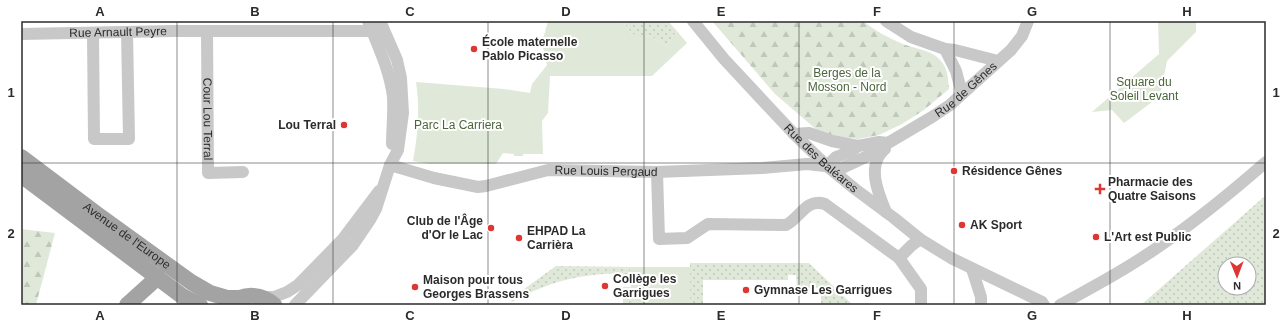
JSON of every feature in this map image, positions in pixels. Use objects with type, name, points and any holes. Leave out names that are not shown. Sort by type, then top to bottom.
[{"type":"main road","name":"Avenue de l'Europe","points":[[21,157],[191,282],[210,293],[235,302],[250,295],[268,301]]},
{"type":"main road","name":"Avenue de l'Europe","points":[[21,175],[182,296],[200,305]]},
{"type":"main road","points":[[127,305],[158,277]]},
{"type":"street","name":"Rue des Baléares","points":[[693,21],[724,59],[794,134],[827,166],[920,239],[972,268],[1042,302],[1044,305]]},
{"type":"street","name":"Rue de Gênes","points":[[886,213],[875,183],[877,161],[881,153],[887,147],[888,143],[950,105],[1011,50],[1022,36],[1028,21]]},
{"type":"street","points":[[888,22],[911,37],[945,49],[955,50],[998,61]]},
{"type":"street","points":[[296,305],[353,245],[376,209],[390,165],[398,150],[403,112],[401,78],[397,60],[376,25]]},
{"type":"street","name":"Rue Arnault Peyre","points":[[21,34],[128,32],[174,26],[207,31],[376,25]]},
{"type":"street","name":"Cour Lou Terral","points":[[207,31],[208,173],[243,172]]},
{"type":"street","points":[[93,33],[94,139],[129,139],[128,32]]},
{"type":"street","points":[[945,49],[956,71],[962,94]]},
{"type":"street","name":"Rue de Gênes","points":[[794,134],[809,133],[832,141],[858,146],[879,142],[888,143]]},
{"type":"street","name":"Rue de Gênes","points":[[827,166],[836,157],[852,151],[858,146]]},
{"type":"street","points":[[827,166],[842,168],[872,154],[881,153]]},
{"type":"street","points":[[1060,305],[1139,260],[1178,233],[1237,187],[1266,162]]},
{"type":"street","name":"Rue Louis Pergaud","points":[[390,165],[434,178],[478,186],[486,186],[548,170],[657,172],[762,168],[808,164],[827,166]]},
{"type":"street","points":[[657,172],[658,239],[687,238],[708,224],[786,225],[793,221],[809,204],[818,202],[825,204],[899,258],[921,289],[921,305]]},
{"type":"street","points":[[268,301],[298,285],[342,240],[382,188]]},
{"type":"street","points":[[899,258],[920,239]]},
{"type":"street","points":[[972,268],[981,297],[981,305]]},
{"type":"green space","name":"Parc La Carriera","points":[[548,21],[622,21],[633,35],[637,32],[643,39],[649,35],[666,46],[677,31],[687,43],[652,76],[550,76],[548,113],[542,121],[543,154],[523,154],[523,156],[514,156],[514,154],[503,153],[496,164],[430,164],[413,161],[418,121],[416,82],[504,89],[530,93],[532,84],[547,65],[542,43]]},
{"type":"green space","points":[[622,21],[668,21],[677,31],[666,46],[649,35],[643,39],[633,35]]},
{"type":"green space","name":"Berges de la Mosson - Nord","points":[[712,21],[863,21],[877,31],[903,44],[928,52],[937,57],[943,63],[946,70],[949,89],[924,110],[902,124],[879,135],[858,139],[839,137],[818,131],[775,94]]},
{"type":"green space","name":"Square du Soleil Levant","points":[[1158,21],[1196,21],[1196,32],[1167,61],[1160,96],[1124,123],[1112,110],[1092,112],[1159,54]]},
{"type":"green space","points":[[1266,195],[1266,305],[1141,305]]},
{"type":"green space","points":[[21,229],[55,233],[36,305],[21,305]]},
{"type":"green space","points":[[690,263],[809,263],[853,305],[821,305],[821,288],[797,288],[796,275],[788,275],[788,280],[703,280],[703,305],[690,305]]},
{"type":"green space","points":[[556,266],[630,267],[630,283],[623,283],[623,273],[579,277],[552,284],[512,302],[510,299]]},
{"type":"green space","points":[[630,267],[690,267],[690,305],[631,305]]},
{"type":"green space","points":[[623,287],[630,287],[631,305],[623,305]]},
{"type":"place","name":"École maternelle Pablo Picasso","points":[[474,49]]},
{"type":"place","name":"Lou Terral","points":[[344,125]]},
{"type":"place","name":"Résidence Gênes","points":[[954,171]]},
{"type":"place","name":"Pharmacie des Quatre Saisons","points":[[1100,189]]},
{"type":"place","name":"AK Sport","points":[[962,225]]},
{"type":"place","name":"Club de l'Âge d'Or le Lac","points":[[491,228]]},
{"type":"place","name":"L'Art est Public","points":[[1096,237]]},
{"type":"place","name":"EHPAD La Carrièra","points":[[519,238]]},
{"type":"place","name":"Collège les Garrigues","points":[[605,286]]},
{"type":"place","name":"Maison pour tous Georges Brassens","points":[[415,287]]},
{"type":"place","name":"Gymnase Les Garrigues","points":[[746,290]]}]
